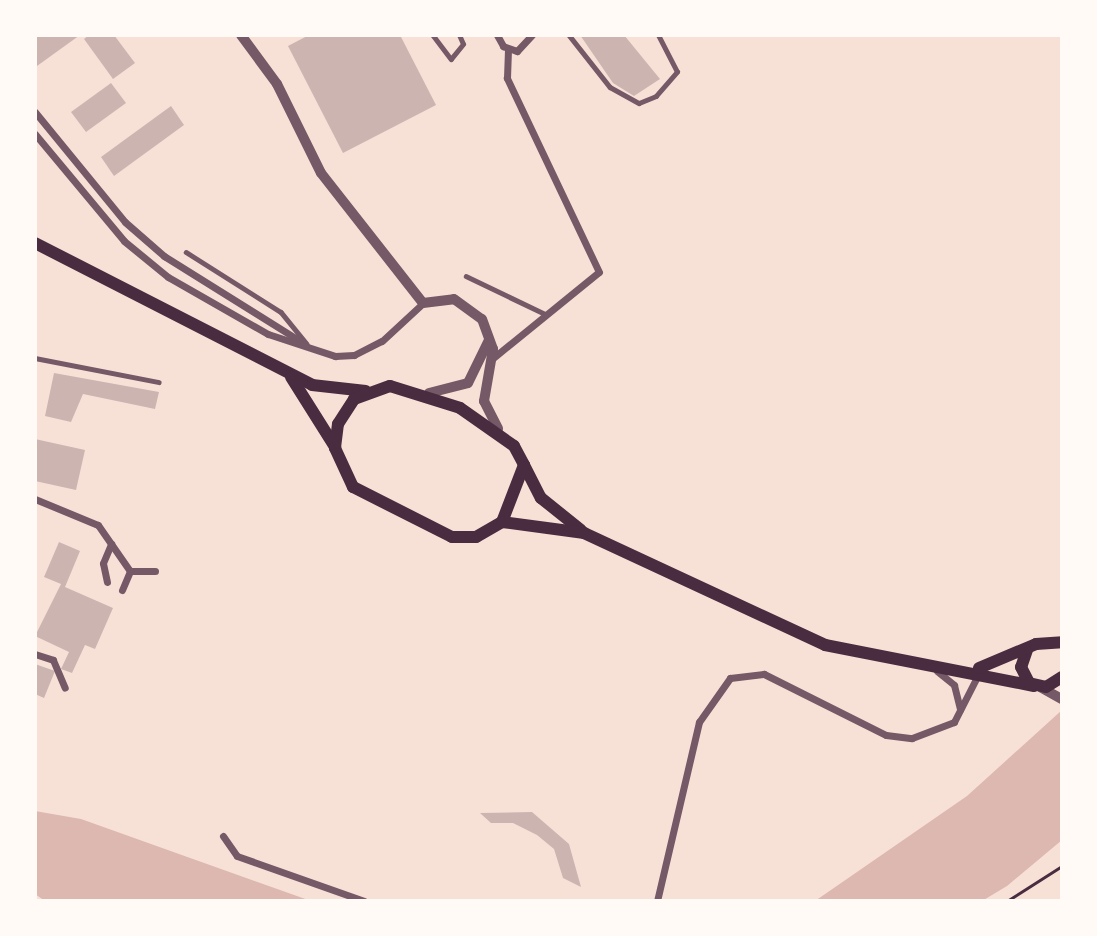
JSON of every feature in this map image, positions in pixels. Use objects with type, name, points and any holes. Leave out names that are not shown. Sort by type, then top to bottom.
[{"type":"main road","points":[[35,243],[312,385],[366,391],[390,386],[429,393],[499,429],[524,465],[541,498],[584,533],[825,645],[929,667],[964,670],[1037,687],[1062,678]]},
{"type":"main road","points":[[288,374],[335,448],[353,487],[425,527],[465,539],[502,522],[584,533]]},
{"type":"main road","points":[[335,448],[338,424],[366,391]]},
{"type":"main road","points":[[502,522],[524,465]]},
{"type":"main road","points":[[964,670],[1047,643],[1062,642]]},
{"type":"main road","points":[[1047,643],[1062,654]]},
{"type":"main road","points":[[1027,650],[1021,667],[1037,687]]},
{"type":"street","points":[[240,35],[277,84],[321,173],[423,303]]},
{"type":"street","points":[[493,358],[599,272],[507,78],[508,50],[497,35]]},
{"type":"street","points":[[508,50],[523,49],[532,35]]},
{"type":"street","points":[[35,112],[134,230],[309,348]]},
{"type":"street","points":[[35,134],[90,204],[150,263],[268,334],[343,357],[363,352],[423,303],[442,297],[466,305],[490,338],[493,358],[484,401],[499,429]]},
{"type":"street","points":[[429,393],[468,383],[490,338]]},
{"type":"street","points":[[35,499],[98,526],[130,571]]},
{"type":"street","points":[[107,582],[103,563],[111,544]]},
{"type":"street","points":[[130,571],[155,571]]},
{"type":"street","points":[[122,590],[130,571]]},
{"type":"street","points":[[35,654],[53,660],[65,688]]},
{"type":"street","points":[[929,667],[954,685],[960,713]]},
{"type":"street","points":[[657,901],[699,722],[730,678],[764,674],[900,738],[940,730],[960,713],[979,673]]},
{"type":"street","points":[[1037,687],[1062,697],[1062,678]]},
{"type":"street","points":[[223,836],[237,856],[364,901]]},
{"type":"lane","points":[[433,35],[452,60],[463,44],[459,35]]},
{"type":"lane","points":[[569,35],[610,88],[639,103],[656,96],[677,72],[658,35]]},
{"type":"lane","points":[[186,253],[281,312],[309,348]]},
{"type":"lane","points":[[466,276],[545,314]]},
{"type":"lane","points":[[35,358],[159,382]]},
{"type":"path","points":[[1007,901],[1062,866]]},
{"type":"shaded area","points":[[1062,710],[1062,840],[1007,886],[982,901],[815,901],[967,796]]},
{"type":"shaded area","points":[[35,811],[81,819],[311,901],[45,901],[35,894]]},
{"type":"building","points":[[37,35],[80,35],[37,66]]},
{"type":"building","points":[[89,35],[114,35],[135,63],[113,79],[84,39]]},
{"type":"building","points":[[309,35],[400,35],[436,105],[343,153],[288,46]]},
{"type":"building","points":[[580,35],[624,35],[660,79],[634,96],[613,83]]},
{"type":"building","points":[[111,83],[126,103],[86,132],[71,112]]},
{"type":"building","points":[[171,106],[184,125],[114,176],[101,157]]},
{"type":"building","points":[[54,373],[159,392],[155,409],[83,394],[71,422],[45,416]]},
{"type":"building","points":[[35,439],[85,450],[76,490],[35,481]]},
{"type":"building","points":[[59,542],[80,551],[65,587],[113,608],[95,649],[85,645],[72,673],[61,669],[69,652],[35,636],[61,584],[44,577]]},
{"type":"building","points":[[35,664],[55,671],[44,698],[35,694]]},
{"type":"building","points":[[532,812],[569,844],[581,887],[563,878],[554,849],[537,835],[513,823],[491,823],[480,813]]}]
